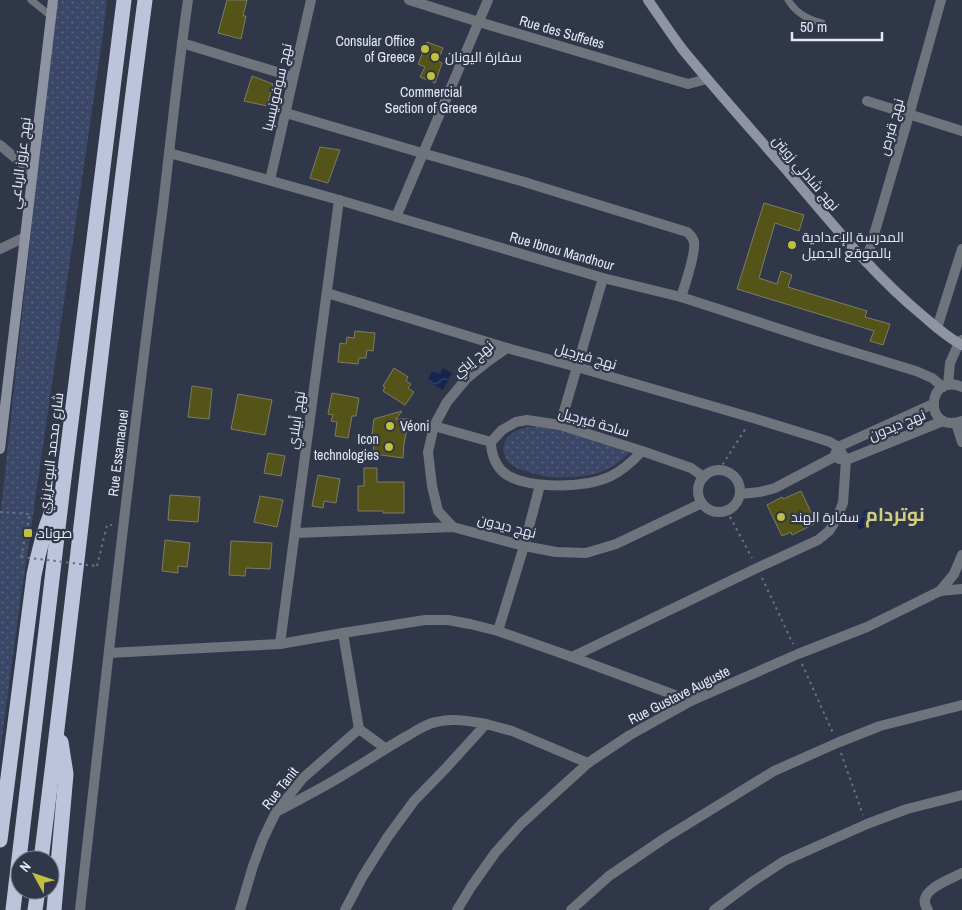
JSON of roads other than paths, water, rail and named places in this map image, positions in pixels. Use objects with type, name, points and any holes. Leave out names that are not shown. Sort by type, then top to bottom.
[{"type":"highway","name":"شارع محمد البوعزيزي","points":[[13,910],[124,0]]},
{"type":"highway","points":[[43,850],[122,175],[145,0]]},
{"type":"highway","points":[[0,840],[38,552],[53,508],[64,486]]},
{"type":"highway","points":[[54,910],[66,774],[58,725]]},
{"type":"street","name":"نهج عزوز الرباعي","points":[[0,449],[53,0]]},
{"type":"street","name":"Rue Essamaouel","points":[[80,910],[144,354],[188,0]]},
{"type":"street","name":"نهج سوفونيسبا","points":[[270,180],[311,0]]},
{"type":"street","name":"Rue des Suffetes","points":[[409,0],[426,2],[479,22],[688,84],[707,79]]},
{"type":"street","points":[[396,217],[488,0]]},
{"type":"street","name":"نهج شادلي زويتن","points":[[648,0],[707,79],[866,262],[904,300],[937,328],[961,343]]},
{"type":"street","name":"نهج قبرص","points":[[866,262],[941,0]]},
{"type":"street","points":[[182,43],[293,77]]},
{"type":"street","points":[[867,101],[962,131]]},
{"type":"street","points":[[286,112],[687,232],[694,243],[694,251],[681,298]]},
{"type":"street","points":[[0,145],[32,172]]},
{"type":"street","name":"Rue Ibnou Mandhour","points":[[169,153],[340,200],[603,278],[681,298],[916,372],[946,386]]},
{"type":"street","name":"نهج أبيلاي","points":[[280,644],[340,200]]},
{"type":"street","points":[[0,249],[25,237]]},
{"type":"street","points":[[937,328],[962,249]]},
{"type":"street","points":[[560,425],[603,278]]},
{"type":"street","name":"نهج فيرجيل","points":[[327,293],[507,348],[818,438],[830,442],[836,452]]},
{"type":"street","points":[[946,386],[950,363],[961,343]]},
{"type":"street","name":"نهج إيني","points":[[453,526],[438,511],[432,486],[428,452],[434,426],[447,402],[467,378],[507,348]]},
{"type":"street","points":[[962,387],[954,384],[946,386],[938,391],[934,397],[933,404],[937,416],[942,421],[947,423],[959,422],[962,442]]},
{"type":"street","name":"نهج ديدون","points":[[740,494],[775,488],[836,452],[933,404]]},
{"type":"street","name":"ساحة فيرجيل","points":[[642,451],[625,467],[608,477],[565,485],[540,485],[508,475],[499,467],[491,451],[492,442],[502,430],[516,422],[527,420],[560,425],[642,451],[691,468],[704,477]]},
{"type":"street","name":"نهج ديدون","points":[[846,460],[942,421]]},
{"type":"street","points":[[434,426],[492,442]]},
{"type":"street","points":[[572,657],[818,540],[829,532],[844,503],[846,460],[836,452]]},
{"type":"street","points":[[719,470],[732,475],[740,487],[740,494],[736,504],[727,511],[720,512],[706,508],[699,496],[698,489],[704,477],[708,473],[719,470]]},
{"type":"street","points":[[498,631],[540,485]]},
{"type":"street","name":"نهج ديدون","points":[[295,534],[453,526],[524,546],[556,552],[586,553],[616,544],[702,503]]},
{"type":"street","points":[[940,591],[954,574],[962,555]]},
{"type":"street","points":[[940,591],[962,589]]},
{"type":"street","name":"Rue Gustave Auguste","points":[[457,910],[495,853],[521,824],[588,763],[630,735],[691,701],[798,654],[867,627],[940,591]]},
{"type":"street","points":[[109,653],[280,644],[425,620],[448,620],[498,631],[691,701]]},
{"type":"street","points":[[343,633],[359,729],[385,748]]},
{"type":"street","points":[[571,910],[609,876],[665,838],[774,771],[837,742],[880,726],[962,705]]},
{"type":"street","points":[[276,812],[343,776],[385,748],[421,728],[434,722],[446,720],[486,724],[512,731],[588,763]]},
{"type":"street","points":[[345,910],[363,876],[387,838],[414,801],[486,724]]},
{"type":"street","name":"Rue Tanit","points":[[240,910],[253,866],[276,812],[304,778],[359,729]]},
{"type":"street","points":[[714,910],[784,861],[866,824],[907,809],[962,795]]},
{"type":"street","points":[[928,910],[924,901],[925,895],[930,890],[962,873]]},
{"type":"lane","points":[[31,0],[52,16]]},
{"type":"lane","points":[[788,0],[798,13],[822,23]]},
{"type":"water","points":[[443,368],[452,373],[443,390],[427,381],[433,370],[440,374]]},
{"type":"water","points":[[882,508],[886,517],[860,531],[855,521],[862,517],[864,511],[867,509],[875,511]]},
{"type":"place","name":"Consular Office of Greece","points":[[425,49]]},
{"type":"place","name":"سفارة اليونان","points":[[435,57]]},
{"type":"place","name":"Commercial Section of Greece","points":[[431,76]]},
{"type":"place","name":"المدرسة الإعدادية بالموقع الجميل","points":[[792,245]]},
{"type":"place","name":"Véoni","points":[[390,426]]},
{"type":"place","name":"Icon technologies","points":[[389,447]]},
{"type":"place","name":"سفارة الهند","points":[[781,517]]},
{"type":"place","name":"صوناد","points":[[28,533]]},
{"type":"district","name":"نوتردام","points":[[895,514]]}]
